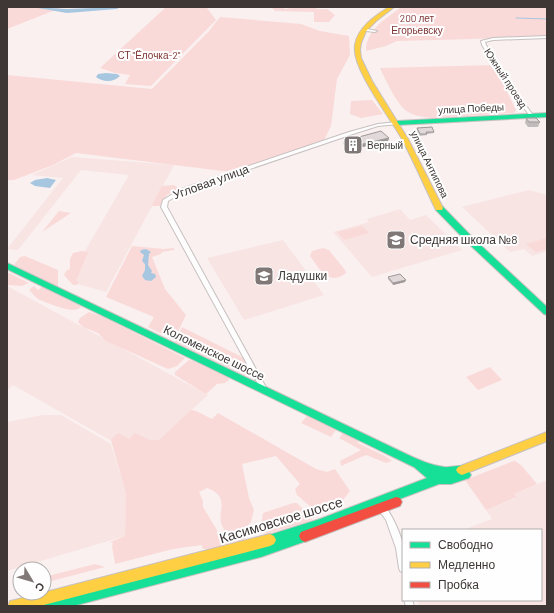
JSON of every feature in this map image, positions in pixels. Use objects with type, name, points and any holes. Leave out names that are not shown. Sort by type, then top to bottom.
[{"type":"main road","name":"улица Антипова","points":[[392,7],[365,28],[359,39],[357,52],[366,75],[399,123],[441,210],[472,242],[547,312]]},
{"type":"main road","name":"улица Антипова","points":[[395,7],[361,43],[362,58],[373,80],[399,123],[444,208],[472,237],[547,306]]},
{"type":"main road","name":"улица Победы","points":[[399,123],[547,114]]},
{"type":"main road","name":"Коломенское шоссе","points":[[7,266],[424,467],[446,473],[453,477]]},
{"type":"main road","name":"Касимовское шоссе","points":[[15,606],[258,544],[427,490],[547,436]]},
{"type":"main road","name":"Касимовское шоссе","points":[[514,452],[547,443]]},
{"type":"main road","points":[[413,489],[423,479],[424,467],[437,473],[438,479],[427,490]]},
{"type":"main road","name":"Касимовское шоссе","points":[[49,606],[261,551],[323,530],[438,479],[453,477]]},
{"type":"street","name":"Южный проезд","points":[[531,115],[504,78],[483,41],[493,39],[547,37]]},
{"type":"street","name":"Угловая улица","points":[[266,392],[178,234],[164,207],[166,200],[183,190],[357,131],[378,125],[399,123]]},
{"type":"street","points":[[379,505],[389,518],[400,548],[402,561]]},
{"type":"shaded area","points":[[72,157],[174,165],[106,292],[74,283],[85,251],[129,175],[81,170],[18,250],[7,249],[63,178],[32,175]]},
{"type":"shaded area","points":[[529,190],[547,195],[547,251],[532,256],[524,249],[510,252],[462,207]]},
{"type":"shaded area","name":"Средняя школа №8","points":[[400,209],[410,220],[426,215],[462,250],[372,277],[333,232],[369,222],[367,219]]},
{"type":"shaded area","name":"Ладушки","points":[[283,240],[324,295],[244,320],[207,258]]},
{"type":"shaded area","points":[[7,286],[208,395],[159,440],[115,443],[13,385],[7,390]]},
{"type":"shaded area","points":[[43,415],[61,415],[111,444],[126,494],[125,536],[41,561],[12,561],[12,570],[7,571],[7,422]]},
{"type":"shaded area","points":[[547,480],[547,606],[419,606],[418,601],[542,601],[542,529],[466,529],[492,519],[486,510],[516,498],[514,494]]},
{"type":"green space","points":[[7,7],[63,7],[7,29]]},
{"type":"green space","name":"СТ \"Ёлочка-2\"","points":[[166,7],[207,8],[216,20],[151,86],[125,84],[130,75],[115,73],[100,68]]},
{"type":"green space","points":[[271,7],[282,7],[285,9],[314,7],[317,9],[327,9],[335,15],[329,22],[314,22],[314,12],[275,11]]},
{"type":"green space","name":"200 лет Егорьевску","points":[[401,7],[547,7],[547,37],[397,41],[386,46],[366,51],[369,37],[373,31]]},
{"type":"green space","points":[[220,17],[301,24],[320,31],[349,36],[350,55],[337,79],[331,126],[324,140],[231,172],[76,153],[53,165],[14,180],[7,180],[7,75],[152,89],[209,31]]},
{"type":"green space","points":[[494,65],[516,110],[514,113],[432,118],[415,115],[405,110],[398,102],[380,68]]},
{"type":"green space","points":[[372,100],[383,114],[361,118],[350,114],[351,101]]},
{"type":"green space","points":[[174,185],[179,189],[167,195],[160,206],[152,205],[162,186]]},
{"type":"green space","points":[[59,211],[71,213],[42,232]]},
{"type":"green space","points":[[362,226],[369,233],[344,240],[337,232]]},
{"type":"green space","points":[[547,238],[547,249],[536,252],[526,244]]},
{"type":"green space","points":[[132,246],[164,249],[174,248],[174,250],[162,252],[161,254],[152,257],[165,289],[186,315],[174,340],[148,327],[154,317],[106,297]]},
{"type":"green space","points":[[323,248],[329,250],[346,273],[340,277],[334,278],[329,277],[321,270],[310,256],[312,251]]},
{"type":"green space","points":[[82,251],[88,252],[76,281],[79,282],[77,285],[73,285],[64,275],[66,271],[70,269],[70,259],[73,253]]},
{"type":"green space","points":[[25,256],[58,270],[58,287],[14,265],[20,257]]},
{"type":"green space","points":[[7,273],[29,283],[22,286],[7,285]]},
{"type":"green space","points":[[34,286],[38,290],[42,287],[81,307],[73,310],[67,309],[40,300],[29,290]]},
{"type":"green space","points":[[89,312],[101,316],[185,358],[177,366],[168,369],[106,341],[98,333],[83,327],[78,322],[80,318]]},
{"type":"green space","points":[[182,327],[244,358],[252,373],[249,377],[175,342]]},
{"type":"green space","points":[[189,360],[229,378],[229,380],[225,383],[217,384],[206,394],[175,375],[175,372]]},
{"type":"green space","points":[[490,367],[502,380],[478,390],[466,377]]},
{"type":"green space","points":[[191,410],[212,419],[218,413],[316,469],[327,472],[335,469],[350,491],[333,510],[324,514],[319,514],[297,495],[295,489],[300,484],[276,456],[242,464],[249,498],[254,510],[251,522],[244,530],[246,537],[244,541],[239,541],[212,549],[202,548],[202,545],[173,549],[115,564],[112,546],[113,543],[110,542],[125,536],[126,494],[111,440],[118,433],[129,439],[135,433],[150,440],[159,440]],"holes":[[[207,488],[215,492],[220,497],[221,501],[222,507],[220,518],[224,529],[221,534],[217,535],[217,530],[203,507],[203,501],[199,492]]]},
{"type":"green space","points":[[307,416],[336,430],[331,437],[301,423]]},
{"type":"green space","points":[[343,433],[357,440],[358,443],[392,461],[386,463],[366,455],[341,466],[340,461],[361,450],[339,438]]},
{"type":"green space","points":[[515,461],[521,465],[537,484],[514,494],[517,497],[486,510],[465,480]]},
{"type":"green space","points":[[297,503],[313,519],[266,534],[260,532],[263,513]]},
{"type":"green space","points":[[95,564],[105,567],[52,581],[52,575]]},
{"type":"water","points":[[98,74],[117,74],[120,76],[111,81],[102,80],[96,77]]},
{"type":"water","points":[[47,178],[56,180],[50,188],[35,186],[30,183],[35,180]]},
{"type":"water","points":[[146,249],[151,252],[149,254],[148,265],[152,271],[151,273],[155,274],[156,277],[151,281],[145,280],[142,276],[145,270],[145,264],[142,261],[144,255],[140,252],[141,250]]},
{"type":"building","points":[[526,118],[536,118],[540,122],[529,122]]},
{"type":"building","points":[[432,127],[434,132],[426,132],[427,134],[420,134],[417,128]]},
{"type":"building","points":[[381,131],[389,138],[350,147],[344,141]]},
{"type":"building","points":[[400,274],[406,280],[393,283],[388,277]]},
{"type":"waterway","points":[[35,7],[67,11],[117,7]]},
{"type":"waterway","points":[[516,18],[547,19]]},
{"type":"traffic: fast","points":[[397,123],[547,115]]},
{"type":"traffic: fast","points":[[439,208],[472,242],[547,312]]},
{"type":"traffic: fast","points":[[7,266],[414,463],[438,471],[454,472],[462,470]]},
{"type":"traffic: fast","points":[[419,466],[430,475],[440,479],[446,480],[465,475]]},
{"type":"traffic: fast","points":[[270,540],[320,524],[441,478]]},
{"type":"traffic: fast","points":[[49,606],[261,551],[305,536]]},
{"type":"traffic: slow","points":[[392,7],[374,20],[364,30],[360,36],[357,50],[363,69],[405,139],[439,208]]},
{"type":"traffic: slow","points":[[462,470],[547,436]]},
{"type":"traffic: slow","points":[[15,606],[270,540]]},
{"type":"traffic: jam","points":[[305,536],[396,502]]},
{"type":"place","name":"Верный","points":[[353,145]]},
{"type":"place","name":"Средняя школа №8","points":[[396,240]]},
{"type":"place","name":"Ладушки","points":[[264,276]]}]
